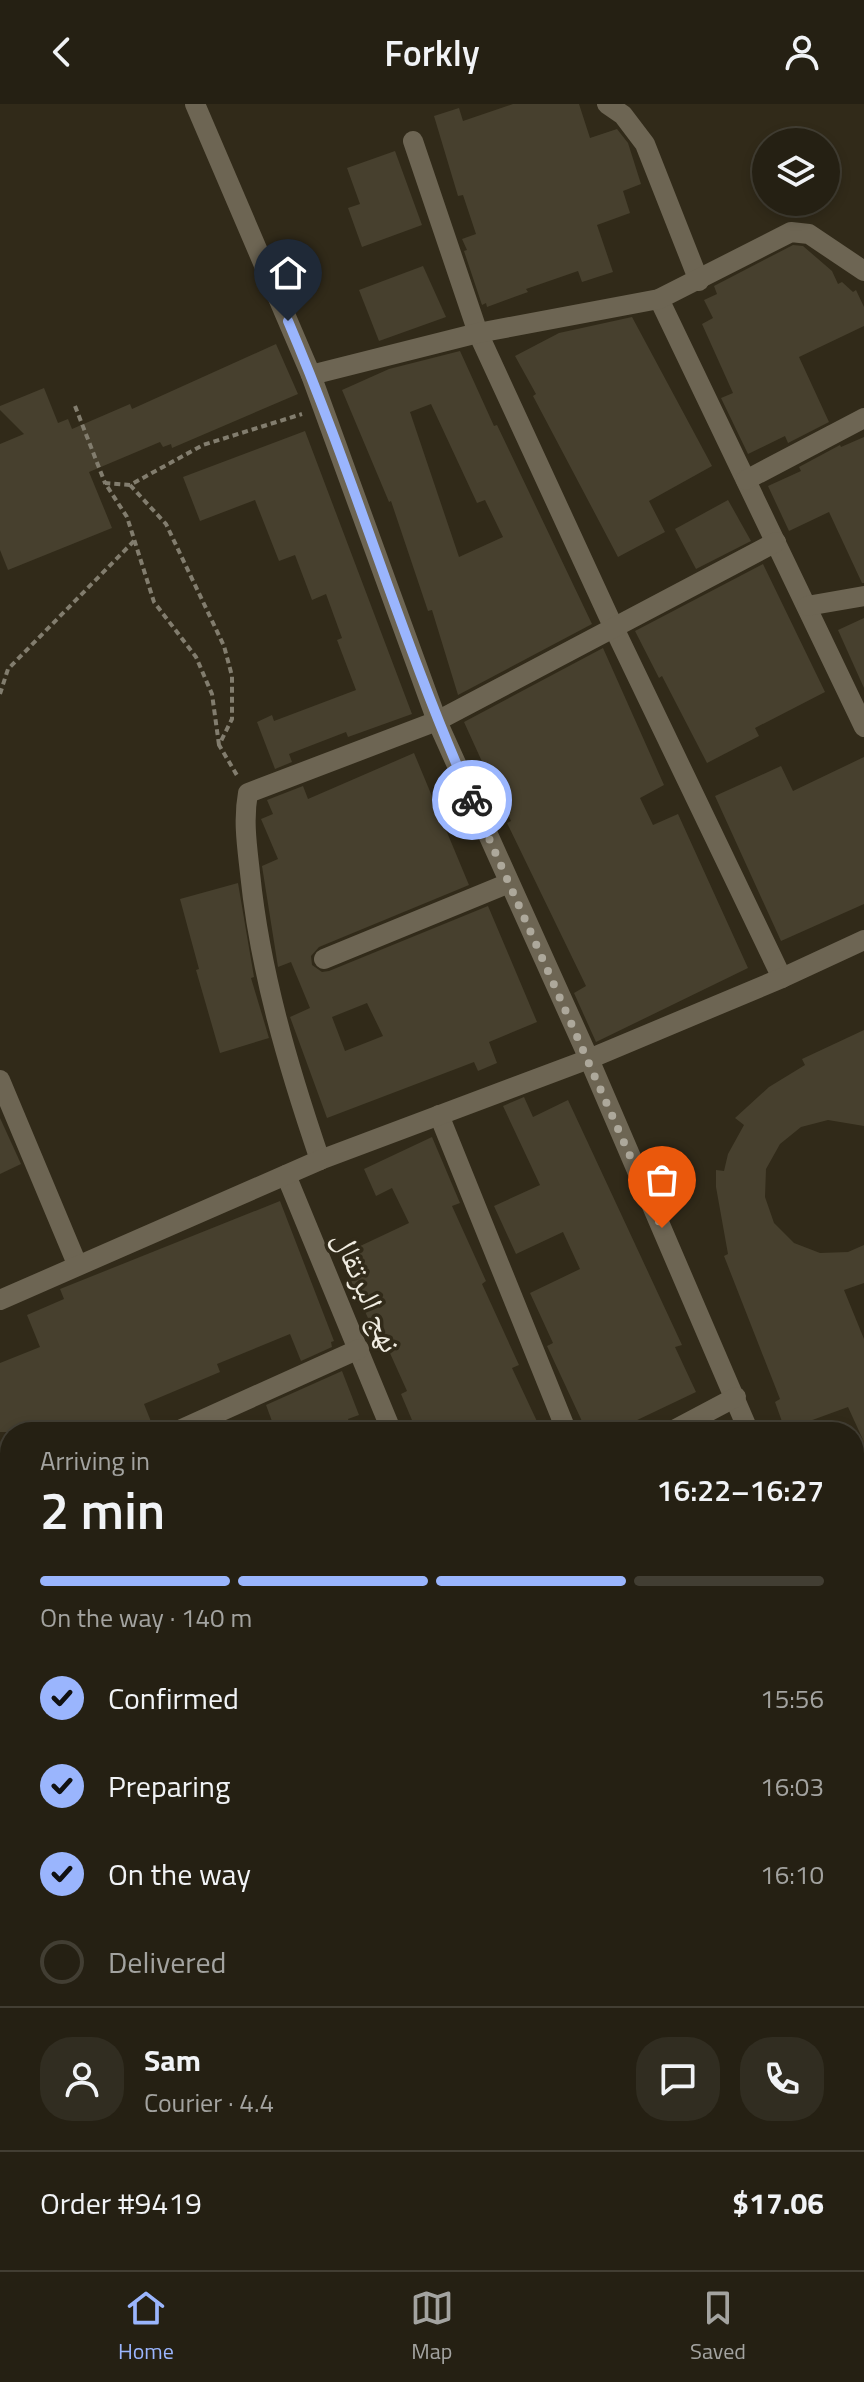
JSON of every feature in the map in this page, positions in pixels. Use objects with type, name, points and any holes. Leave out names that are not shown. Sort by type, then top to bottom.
[{"type":"street","points":[[195,104],[324,408],[437,721],[589,1059],[745,1422]]},
{"type":"street","points":[[607,104],[623,115],[645,144],[699,281]]},
{"type":"street","points":[[413,141],[478,333],[613,626],[782,978]]},
{"type":"street","points":[[311,375],[478,333],[659,299],[791,232],[809,234],[864,271]]},
{"type":"street","points":[[659,299],[864,727]]},
{"type":"street","points":[[746,480],[864,418]]},
{"type":"street","points":[[320,1160],[271,1006],[252,896],[245,824],[248,793],[437,721],[776,542]]},
{"type":"street","points":[[807,606],[864,596]]},
{"type":"street","points":[[324,959],[509,883]]},
{"type":"street","points":[[0,1300],[320,1160],[589,1059],[864,940]]},
{"type":"street","points":[[0,1080],[5,1107],[77,1264]]},
{"type":"street","points":[[439,1115],[563,1422]]},
{"type":"street","name":"نهج البرتقال","points":[[286,1175],[388,1422]]},
{"type":"street","points":[[197,1422],[359,1349]]},
{"type":"street","points":[[689,1422],[736,1397]]},
{"type":"path","points":[[75,406],[105,483],[127,517],[154,602],[196,657],[212,694],[219,745],[248,793]]},
{"type":"path","points":[[105,483],[130,485],[203,445],[324,408]]},
{"type":"path","points":[[130,485],[166,524],[224,646],[232,676],[232,719],[219,745]]},
{"type":"path","points":[[0,694],[8,669],[134,541]]},
{"type":"building","points":[[513,104],[579,104],[590,138],[617,129],[628,143],[641,184],[623,191],[630,213],[597,225],[613,272],[582,282],[578,271],[487,307],[486,303],[482,305],[462,239],[476,234],[463,195],[458,196],[434,116],[459,108],[463,121]]},
{"type":"building","points":[[395,151],[422,225],[362,247],[348,208],[360,204],[347,168]]},
{"type":"building","points":[[793,245],[803,246],[832,271],[838,284],[842,282],[853,292],[856,290],[864,307],[864,326],[799,357],[829,422],[788,443],[785,436],[748,454],[721,398],[733,393],[702,324],[713,318],[704,300],[717,294],[714,286]]},
{"type":"building","points":[[423,266],[446,317],[379,341],[359,290]]},
{"type":"building","points":[[632,317],[712,466],[649,501],[665,532],[618,557],[515,356],[559,333]]},
{"type":"building","points":[[276,344],[298,394],[172,448],[171,444],[163,447],[160,442],[89,472],[112,528],[8,570],[0,550],[0,444],[24,434],[0,410],[0,406],[44,388],[58,423],[68,419],[72,429],[130,404],[132,409]]},
{"type":"building","points":[[460,351],[592,624],[458,695],[432,610],[428,611],[391,501],[342,390],[389,369]],"holes":[[[431,404],[477,503],[485,500],[503,537],[459,557],[410,412]]]},
{"type":"building","points":[[305,431],[412,714],[348,737],[346,732],[289,754],[292,762],[275,769],[257,722],[272,715],[274,721],[356,690],[337,640],[342,638],[326,594],[312,600],[295,555],[279,561],[255,500],[200,521],[183,477]]},
{"type":"building","points":[[864,437],[862,583],[829,512],[789,531],[768,486],[801,471],[799,467],[840,445]]},
{"type":"building","points":[[728,500],[751,541],[696,569],[675,529]]},
{"type":"building","points":[[763,564],[825,692],[755,728],[759,736],[707,763],[635,631]]},
{"type":"building","points":[[864,618],[864,688],[838,630]]},
{"type":"building","points":[[603,648],[664,785],[640,798],[653,825],[678,814],[748,968],[596,1042],[574,993],[586,986],[507,823],[511,821],[493,783],[483,788],[475,771],[484,766],[464,722]]},
{"type":"building","points":[[414,753],[469,885],[319,947],[311,956],[312,965],[322,972],[329,971],[488,906],[537,1022],[489,1042],[497,1063],[478,1071],[474,1062],[327,1118],[290,1017],[310,1008],[291,962],[278,967],[262,866],[278,859],[261,819],[273,814],[267,800],[303,786],[308,799]],"holes":[[[367,1003],[383,1036],[345,1051],[332,1017]]]},
{"type":"building","points":[[864,757],[864,904],[781,941],[715,796],[781,766],[793,791]]},
{"type":"building","points":[[238,883],[254,977],[251,978],[269,1038],[220,1053],[180,899]]},
{"type":"building","points":[[864,1030],[864,1126],[828,1120],[801,1127],[780,1144],[766,1169],[765,1197],[774,1223],[794,1243],[820,1253],[848,1252],[864,1245],[864,1283],[844,1290],[864,1339],[864,1422],[855,1422],[848,1407],[807,1422],[782,1422],[775,1402],[780,1399],[724,1256],[728,1254],[716,1187],[716,1170],[724,1171],[728,1154],[744,1125],[735,1118],[769,1087],[805,1065],[802,1059]]},
{"type":"building","points":[[524,1097],[533,1117],[568,1100],[682,1345],[675,1347],[696,1392],[633,1422],[582,1422],[547,1346],[553,1343],[530,1293],[580,1269],[563,1232],[516,1254],[494,1206],[540,1185],[503,1106]]},
{"type":"building","points":[[0,1118],[21,1164],[0,1174]]},
{"type":"building","points":[[432,1137],[460,1203],[452,1206],[486,1281],[482,1284],[519,1365],[512,1368],[537,1422],[413,1422],[401,1394],[407,1391],[380,1331],[375,1333],[339,1256],[409,1223],[392,1188],[376,1196],[364,1169]]},
{"type":"building","points":[[280,1201],[334,1341],[331,1342],[332,1347],[301,1361],[290,1334],[217,1364],[220,1372],[144,1404],[151,1422],[0,1422],[0,1363],[40,1347],[27,1315],[64,1299],[60,1289]]},
{"type":"building","points":[[342,1371],[359,1415],[348,1419],[349,1422],[272,1422],[266,1405]]},
{"type":"way so far","points":[[472,800],[662,1228]]},
{"type":"route","points":[[288,321],[324,408],[437,721],[472,800]]}]
